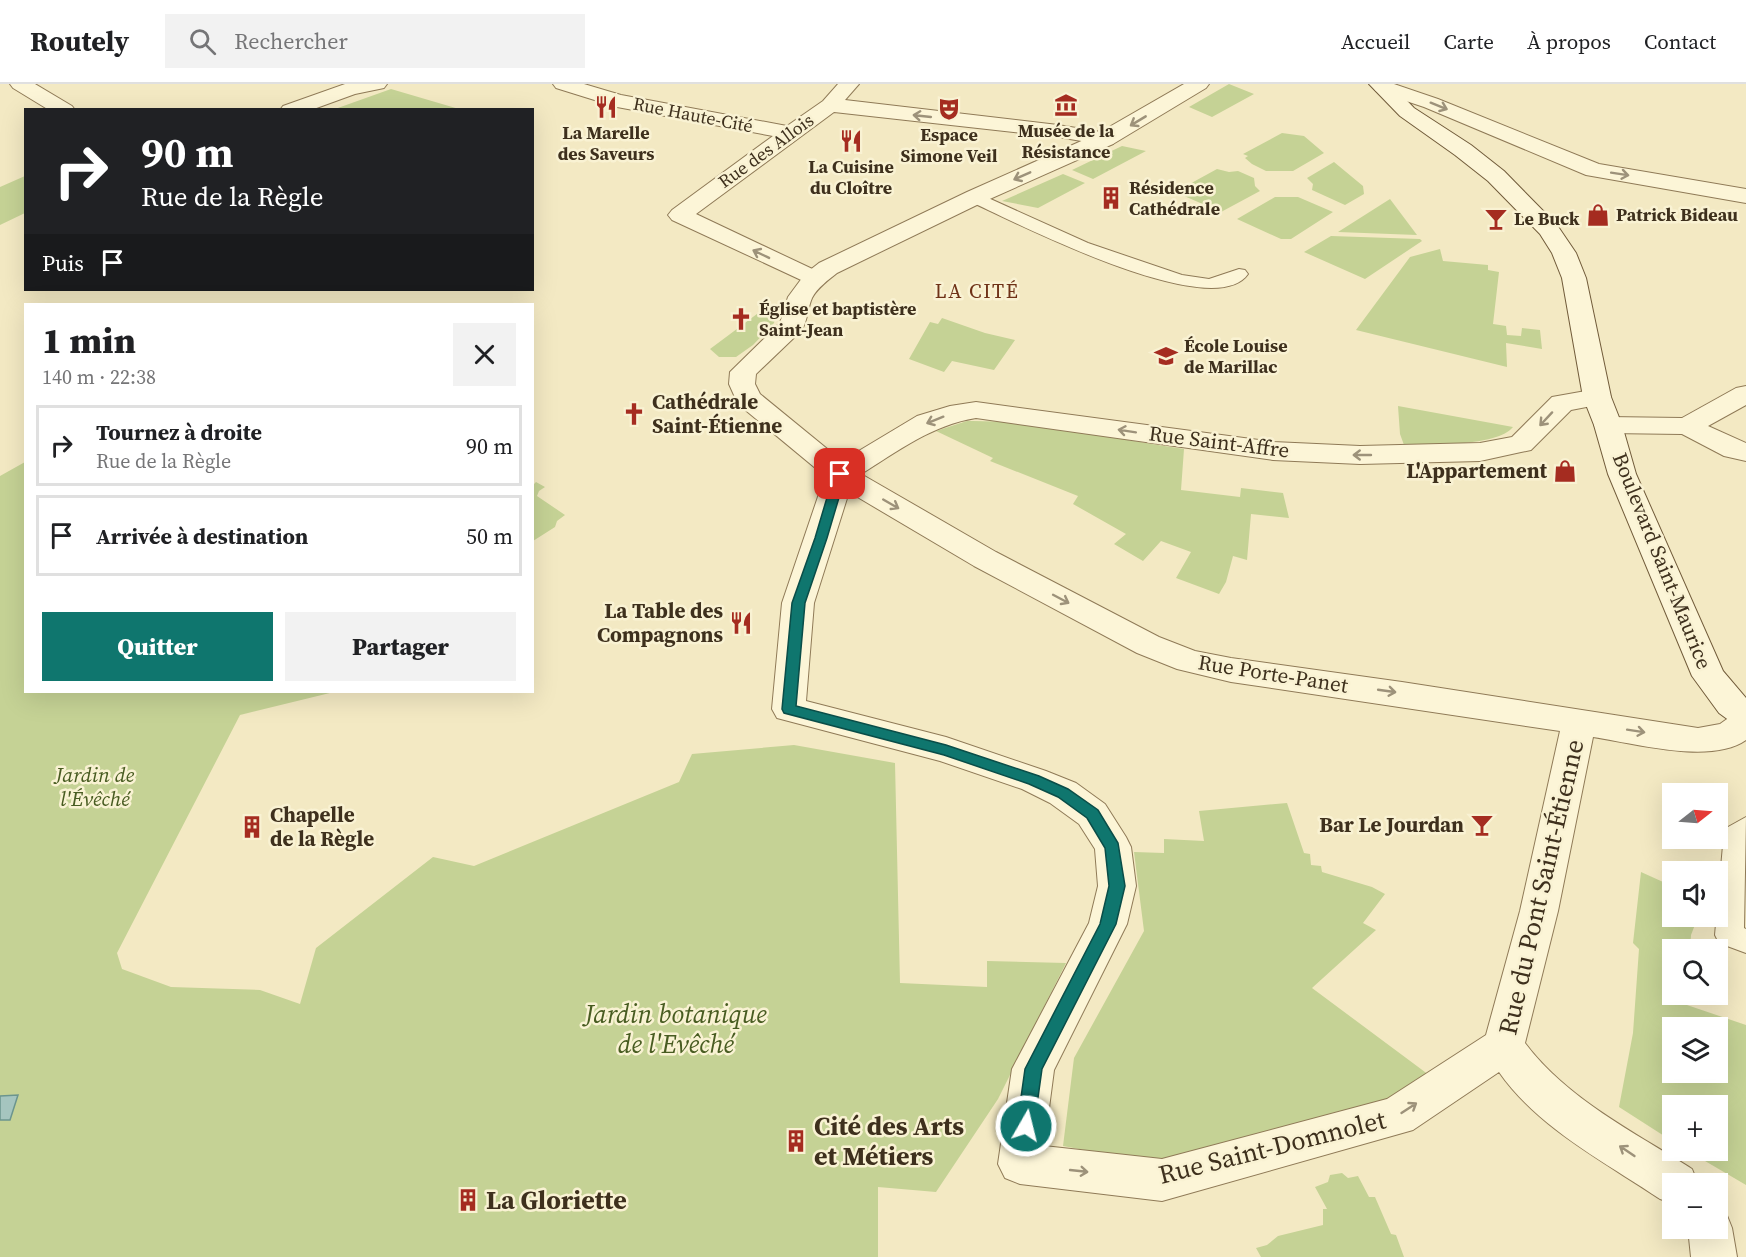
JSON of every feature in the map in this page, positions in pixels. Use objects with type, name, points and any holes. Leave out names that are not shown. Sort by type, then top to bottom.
[{"type":"street","points":[[20,84],[62,108]]},
{"type":"street","points":[[295,108],[350,88],[377,84]]},
{"type":"street","name":"Rue Haute-Cité","points":[[563,84],[617,101],[789,133]]},
{"type":"street","name":"Rue des Allois","points":[[814,279],[680,215],[830,105],[849,84]]},
{"type":"street","points":[[814,279],[841,260],[1105,139],[1199,84]]},
{"type":"street","points":[[1374,86],[1431,103],[1594,170],[1746,196]]},
{"type":"street","name":"Boulevard Saint-Maurice","points":[[1374,86],[1382,102],[1407,112],[1463,150],[1496,176],[1549,230],[1564,253],[1574,278],[1597,397],[1608,425],[1622,474],[1709,676],[1731,704],[1746,716]]},
{"type":"street","points":[[830,105],[1058,131],[1105,139]]},
{"type":"street","name":"Rue Porte-Panet","points":[[814,279],[800,297],[792,326],[743,372],[742,384],[748,398],[840,474],[984,559],[1148,645],[1189,661],[1231,670],[1402,693],[1698,741],[1729,735],[1746,723]]},
{"type":"street","points":[[1687,426],[1746,394]]},
{"type":"street","name":"Rue Saint-Affre","points":[[840,474],[927,422],[950,414],[976,410],[1273,451],[1360,455],[1480,452],[1521,444],[1562,403],[1597,397]]},
{"type":"street","points":[[1608,425],[1687,426],[1734,450],[1746,452]]},
{"type":"street","name":"Rue Saint-Domnolet","points":[[840,474],[798,603],[789,709],[946,750],[1034,780],[1063,793],[1092,814],[1113,847],[1117,886],[1108,924],[1033,1069],[1020,1164],[1162,1180],[1398,1116],[1504,1046]]},
{"type":"street","name":"Rue du Pont Saint-Étienne","points":[[1579,722],[1539,911],[1504,1046],[1514,1063],[1537,1087],[1566,1110],[1662,1175]]},
{"type":"street","points":[[1712,1239],[1714,1257]]},
{"type":"lane","points":[[975,197],[1082,247],[1179,280],[1209,284],[1239,274]]},
{"type":"lane","points":[[1746,827],[1737,834],[1729,935],[1746,941]]},
{"type":"green space","points":[[1229,84],[1254,94],[1212,117],[1189,107]]},
{"type":"green space","points":[[391,89],[456,108],[338,108]]},
{"type":"green space","points":[[1282,133],[1304,136],[1324,153],[1293,171],[1266,171],[1245,158],[1248,156],[1243,154]]},
{"type":"green space","points":[[1122,146],[1146,151],[1093,179],[1072,170]]},
{"type":"green space","points":[[1334,162],[1363,186],[1364,194],[1345,205],[1312,190],[1313,184],[1307,178]]},
{"type":"green space","points":[[1217,169],[1229,172],[1238,171],[1254,178],[1255,186],[1260,191],[1221,212],[1175,192]]},
{"type":"green space","points":[[1063,174],[1085,183],[1038,208],[1002,201]]},
{"type":"green space","points":[[24,176],[24,213],[0,225],[0,187]]},
{"type":"green space","points":[[1275,197],[1298,197],[1333,212],[1291,239],[1281,239],[1237,219]]},
{"type":"green space","points":[[1390,199],[1417,235],[1338,232]]},
{"type":"green space","points":[[1331,236],[1420,239],[1422,241],[1365,279],[1304,252]]},
{"type":"green space","points":[[1440,249],[1443,261],[1488,265],[1488,270],[1499,272],[1493,324],[1506,326],[1507,335],[1521,336],[1522,328],[1540,330],[1542,349],[1506,343],[1507,367],[1356,330],[1410,257]]},
{"type":"green space","points":[[769,305],[777,309],[774,323],[753,345],[736,357],[719,357],[710,349]]},
{"type":"green space","points":[[942,318],[985,333],[1015,340],[994,370],[952,361],[944,372],[909,359],[930,322],[938,324]]},
{"type":"green space","points":[[1398,406],[1513,427],[1493,438],[1478,441],[1404,445],[1400,434]]},
{"type":"green space","points":[[967,421],[1048,427],[1184,449],[1181,490],[1240,497],[1241,488],[1283,493],[1289,518],[1251,514],[1247,560],[1233,556],[1226,582],[1219,594],[1176,578],[1191,552],[1161,541],[1143,561],[1114,544],[1126,534],[1073,504],[1078,496],[990,461],[993,458],[936,431]]},
{"type":"green space","name":"Jardin botanique de l'Evêché","points":[[24,463],[24,693],[330,693],[240,715],[117,953],[122,969],[171,987],[260,990],[300,1004],[316,948],[433,857],[474,866],[679,782],[692,754],[794,745],[895,763],[900,983],[987,987],[987,961],[1066,963],[998,1099],[936,1192],[878,1187],[878,1257],[0,1257],[0,476]]},
{"type":"green space","points":[[536,482],[545,487],[539,491],[537,496],[565,515],[557,521],[555,527],[534,540],[534,484]]},
{"type":"green space","points":[[1287,803],[1304,853],[1310,854],[1311,865],[1321,866],[1322,872],[1372,887],[1385,894],[1363,923],[1376,930],[1312,988],[1429,1075],[1388,1107],[1149,1162],[1063,1146],[1074,1058],[1144,931],[1134,852],[1164,853],[1164,839],[1204,841],[1199,811]]},
{"type":"green space","points":[[1641,872],[1662,881],[1662,927],[1694,927],[1691,939],[1662,939],[1662,1005],[1687,1005],[1722,1017],[1662,1017],[1662,1083],[1728,1083],[1728,1019],[1746,1025],[1746,1185],[1705,1161],[1728,1161],[1728,1095],[1662,1095],[1662,1135],[1619,1107],[1633,1033],[1639,949],[1633,943]]},
{"type":"green space","points":[[1342,1173],[1348,1178],[1358,1176],[1369,1197],[1375,1197],[1391,1234],[1396,1235],[1404,1257],[1261,1257],[1256,1248],[1267,1245],[1278,1236],[1323,1225],[1323,1209],[1327,1209],[1315,1187],[1328,1182],[1330,1175]]},
{"type":"water","points":[[18,1095],[10,1120],[0,1120],[0,1096]]},
{"type":"place","name":"Musée de la Résistance","points":[[1066,105]]},
{"type":"place","name":"La Marelle des Saveurs","points":[[606,107]]},
{"type":"place","name":"Espace Simone Veil","points":[[949,109]]},
{"type":"place","name":"La Cuisine du Cloître","points":[[851,141]]},
{"type":"place","name":"Résidence Cathédrale","points":[[1111,198]]},
{"type":"place","name":"Patrick Bideau","points":[[1598,215]]},
{"type":"place","name":"Le Buck","points":[[1496,219]]},
{"type":"place","name":"Église et baptistère Saint-Jean","points":[[741,319]]},
{"type":"place","name":"École Louise de Marillac","points":[[1166,356]]},
{"type":"place","name":"Cathédrale Saint-Étienne","points":[[634,414]]},
{"type":"place","name":"L'Appartement","points":[[1565,471]]},
{"type":"place","name":"La Table des Compagnons","points":[[741,623]]},
{"type":"place","name":"Bar Le Jourdan","points":[[1482,825]]},
{"type":"place","name":"Chapelle de la Règle","points":[[252,827]]},
{"type":"place","name":"Cité des Arts et Métiers","points":[[796,1141]]},
{"type":"place","name":"La Gloriette","points":[[468,1200]]},
{"type":"district","name":"LA CITÉ","points":[[977,291]]},
{"type":"route","points":[[840,474],[798,603],[789,709],[946,750],[1034,780],[1063,793],[1092,814],[1113,847],[1117,886],[1108,924],[1033,1069],[1026,1126]]},
{"type":"park label","name":"Jardin de l'Évêché","points":[[95,787]]}]
